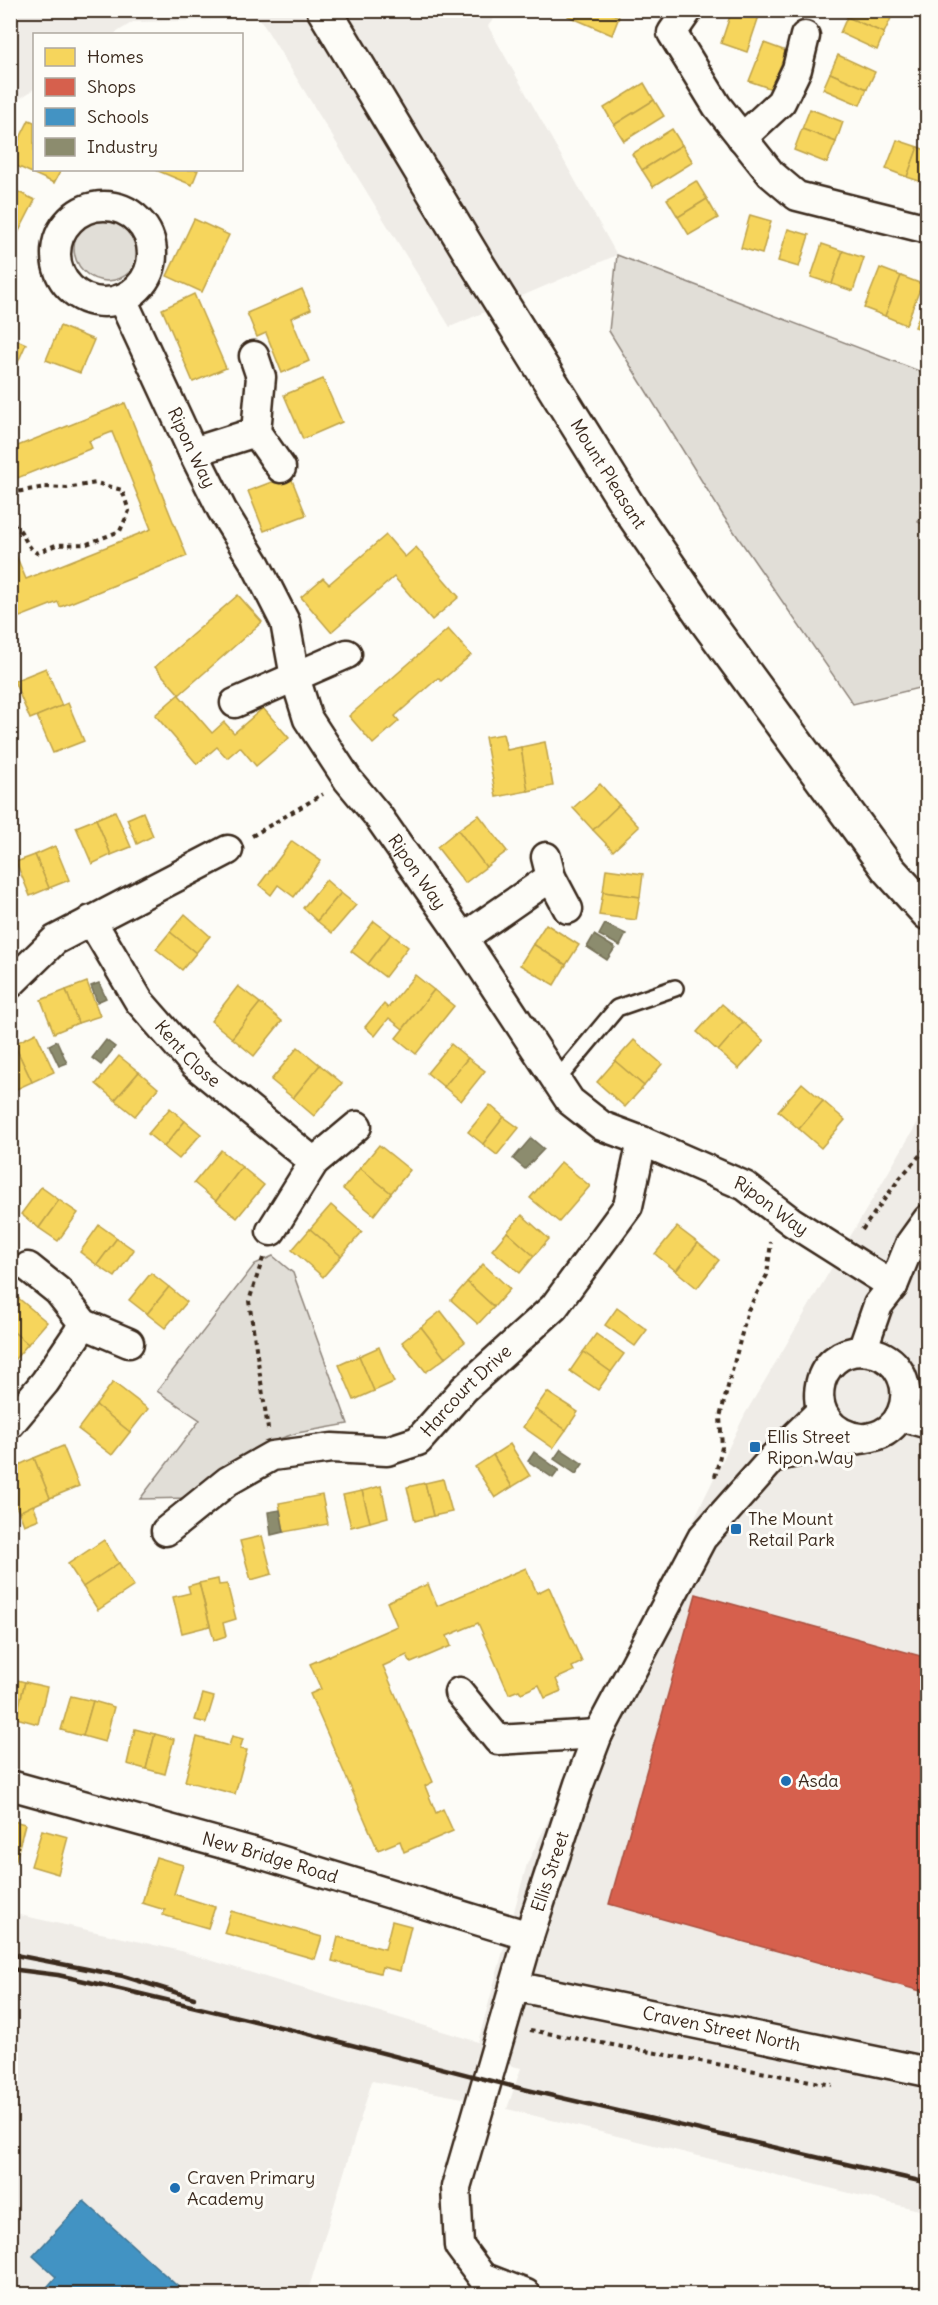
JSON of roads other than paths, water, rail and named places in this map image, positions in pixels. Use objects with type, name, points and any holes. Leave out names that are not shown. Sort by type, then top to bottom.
[{"type":"highway","name":"Mount Pleasant","points":[[324,10],[476,262],[631,511],[705,619],[882,861],[927,913]]},
{"type":"street","points":[[688,10],[672,33],[717,106],[771,174],[797,196],[927,230]]},
{"type":"street","points":[[742,138],[782,102],[797,69],[805,36]]},
{"type":"street","name":"Ripon Way","points":[[123,299],[222,510],[256,565],[285,622],[295,677],[308,719],[348,780],[378,816],[463,938],[570,1101],[602,1126],[745,1186],[885,1295]]},
{"type":"street","points":[[254,356],[261,377],[256,432],[281,468]]},
{"type":"street","points":[[193,452],[256,432]]},
{"type":"street","points":[[235,704],[347,654]]},
{"type":"street","points":[[10,984],[55,940],[228,850]]},
{"type":"street","points":[[463,938],[548,867],[568,909]]},
{"type":"street","name":"Kent Close","points":[[91,920],[139,1001],[194,1064],[314,1162]]},
{"type":"street","points":[[271,1231],[314,1162],[357,1126]]},
{"type":"street","name":"Harcourt Drive","points":[[166,1531],[228,1481],[272,1456],[332,1448],[387,1451],[418,1441],[464,1389],[554,1307],[628,1206],[642,1141]]},
{"type":"street","points":[[875,1355],[885,1295],[910,1244],[927,1219]]},
{"type":"street","points":[[28,1267],[58,1292],[84,1324],[129,1343]]},
{"type":"street","points":[[10,1424],[45,1382],[84,1324]]},
{"type":"street","points":[[774,1457],[871,1437],[891,1427],[900,1416],[906,1397],[905,1386],[897,1368],[875,1355],[846,1354],[827,1368],[818,1393],[821,1411],[837,1431],[860,1438]]},
{"type":"street","name":"Ellis Street","points":[[526,2295],[482,2277],[459,2246],[456,2187],[529,1936],[579,1784],[598,1734],[702,1538],[774,1457],[821,1411]]},
{"type":"street","points":[[900,1416],[927,1424]]},
{"type":"street","points":[[459,1692],[498,1740],[598,1734]]},
{"type":"street","name":"New Bridge Road","points":[[10,1785],[260,1854],[529,1936]]},
{"type":"street","name":"Craven Street North","points":[[514,1986],[927,2072]]},
{"type":"lane","points":[[556,1080],[617,1008],[675,988]]},
{"type":"railway","points":[[10,1954],[123,1976],[194,1998]]},
{"type":"railway","points":[[10,1969],[58,1975],[120,1989],[309,2034],[519,2088],[928,2183]]},
{"type":"place","name":"Ellis Street Ripon Way","points":[[755,1447]]},
{"type":"place","name":"The Mount Retail Park","points":[[736,1529]]},
{"type":"place","name":"Asda","points":[[786,1781]]},
{"type":"place","name":"Craven Primary Academy","points":[[175,2188]]}]
